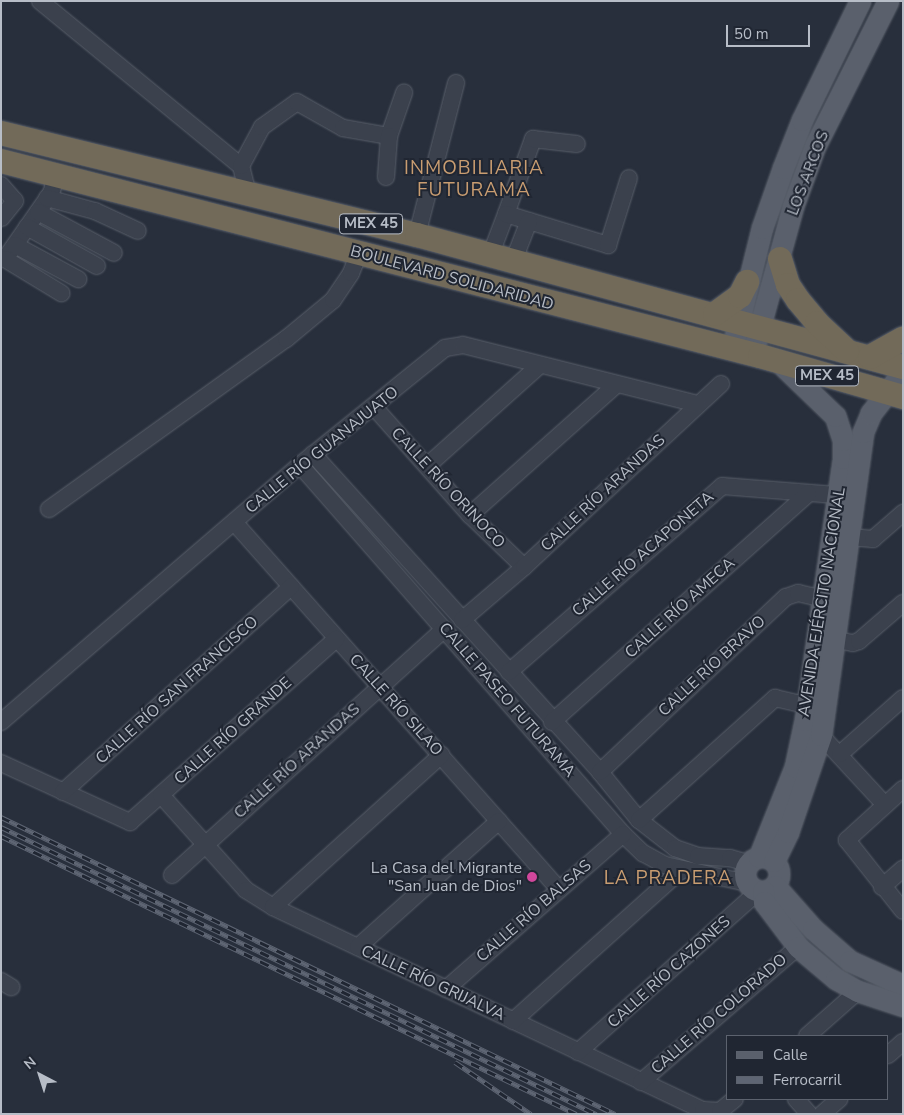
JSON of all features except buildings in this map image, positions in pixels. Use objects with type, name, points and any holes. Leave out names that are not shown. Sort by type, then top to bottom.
[{"type":"highway","name":"BOULEVARD SOLIDARIDAD","points":[[1,133],[418,235],[616,290],[715,314],[903,367]]},
{"type":"highway","name":"BOULEVARD SOLIDARIDAD","points":[[1,161],[742,352],[894,394]]},
{"type":"highway","points":[[780,259],[788,286],[798,300],[817,323],[860,356],[903,339]]},
{"type":"highway","points":[[488,287],[490,274],[502,270],[584,289],[616,290]]},
{"type":"highway","points":[[715,314],[740,296],[747,282]]},
{"type":"main road","name":"LOS ARCOS","points":[[749,324],[747,282],[762,228],[802,120],[860,1]]},
{"type":"main road","name":"LOS ARCOS","points":[[742,352],[749,324],[780,259],[793,206],[815,146],[888,1]]},
{"type":"main road","name":"AVENIDA EJÉRCITO NACIONAL","points":[[761,876],[792,824],[821,735],[832,639],[830,600],[850,537],[843,440],[835,416],[780,364]]},
{"type":"main road","name":"AVENIDA EJÉRCITO NACIONAL","points":[[761,876],[795,766],[830,600],[848,496],[863,432],[894,394],[903,372]]},
{"type":"main road","points":[[761,876],[764,902],[798,947],[836,979],[858,992],[903,1006]]},
{"type":"main road","points":[[761,876],[813,929],[850,961],[903,985]]},
{"type":"street","points":[[40,1],[240,166],[248,194]]},
{"type":"street","points":[[418,235],[456,83]]},
{"type":"street","points":[[386,177],[389,136],[404,93]]},
{"type":"street","points":[[240,166],[262,127],[280,112],[297,102],[344,128],[389,136]]},
{"type":"street","points":[[490,256],[533,139],[577,144]]},
{"type":"street","points":[[57,175],[47,198],[5,259],[61,293]]},
{"type":"street","points":[[506,214],[608,244],[629,178]]},
{"type":"street","points":[[1,185],[15,201],[1,218]]},
{"type":"street","points":[[47,198],[95,211],[138,231]]},
{"type":"street","points":[[38,212],[114,252]]},
{"type":"street","points":[[513,262],[529,221]]},
{"type":"street","points":[[27,227],[97,266]]},
{"type":"street","points":[[15,245],[78,279]]},
{"type":"street","points":[[49,509],[286,339],[333,300],[351,273],[359,253]]},
{"type":"street","name":"CALLE RÍO GUANAJUATO","points":[[1,722],[313,454],[374,407],[445,348],[454,344],[698,404]]},
{"type":"street","points":[[427,466],[539,366]]},
{"type":"street","name":"CALLE RÍO ARANDAS","points":[[462,620],[524,567],[721,384]]},
{"type":"street","points":[[470,515],[616,385]]},
{"type":"street","name":"CALLE RÍO ORINOCO","points":[[374,407],[470,515],[524,567]]},
{"type":"street","name":"CALLE PASEO FUTURAMA","points":[[313,454],[552,722],[600,772],[639,820],[675,848],[698,856],[730,858],[761,876]]},
{"type":"street","name":"CALLE PASEO FUTURAMA","points":[[300,465],[558,757],[623,834],[643,853],[680,871],[761,876]]},
{"type":"street","name":"CALLE RÍO ACAPONETA","points":[[509,672],[722,486],[848,496]]},
{"type":"street","name":"CALLE RÍO AMECA","points":[[552,722],[808,494]]},
{"type":"street","points":[[850,537],[873,539],[903,513]]},
{"type":"street","name":"CALLE RÍO SILAO","points":[[234,522],[558,888]]},
{"type":"street","name":"CALLE RÍO SAN FRANCISCO","points":[[63,792],[290,587]]},
{"type":"street","name":"CALLE RÍO BRAVO","points":[[600,772],[786,597],[798,592],[830,600]]},
{"type":"street","points":[[832,639],[853,643],[859,641],[903,603]]},
{"type":"street","points":[[433,616],[448,604]]},
{"type":"street","name":"CALLE RÍO ARANDAS","points":[[172,875],[444,629]]},
{"type":"street","name":"CALLE RÍO GRANDE","points":[[63,792],[130,822],[336,639]]},
{"type":"street","points":[[469,657],[483,645]]},
{"type":"street","points":[[639,820],[775,698],[806,712],[821,735],[885,805]]},
{"type":"street","points":[[840,754],[903,698]]},
{"type":"street","points":[[558,757],[573,745]]},
{"type":"street","points":[[273,907],[441,755]]},
{"type":"street","points":[[1,763],[63,792]]},
{"type":"street","points":[[903,789],[847,840],[903,911]]},
{"type":"street","name":"CALLE RÍO GRIJALVA","points":[[162,795],[246,890],[273,907],[641,1082],[710,1112],[720,1111],[734,1100]]},
{"type":"street","points":[[358,948],[498,821]]},
{"type":"street","name":"CALLE RÍO BALSAS","points":[[446,989],[558,888],[623,834]]},
{"type":"street","points":[[882,886],[903,869]]},
{"type":"street","points":[[513,1021],[680,871]]},
{"type":"street","name":"CALLE RÍO CAZONES","points":[[578,1052],[761,876]]},
{"type":"street","name":"CALLE RÍO COLORADO","points":[[641,1082],[798,947]]},
{"type":"street","points":[[808,1035],[858,992]]},
{"type":"street","points":[[889,1054],[903,1042]]},
{"type":"street","points":[[797,1100],[810,1114]]},
{"type":"street","points":[[822,1114],[838,1100]]},
{"type":"railway","points":[[1,817],[615,1114]]},
{"type":"railway","points":[[1,827],[596,1114]]},
{"type":"railway","points":[[1,836],[576,1114]]},
{"type":"railway","points":[[455,1062],[531,1114]]},
{"type":"place","name":"La Casa del Migrante \"San Juan de Dios\"","points":[[532,877]]},
{"type":"district","name":"INMOBILIARIA FUTURAMA","points":[[474,180]]},
{"type":"district","name":"LA PRADERA","points":[[668,879]]}]
